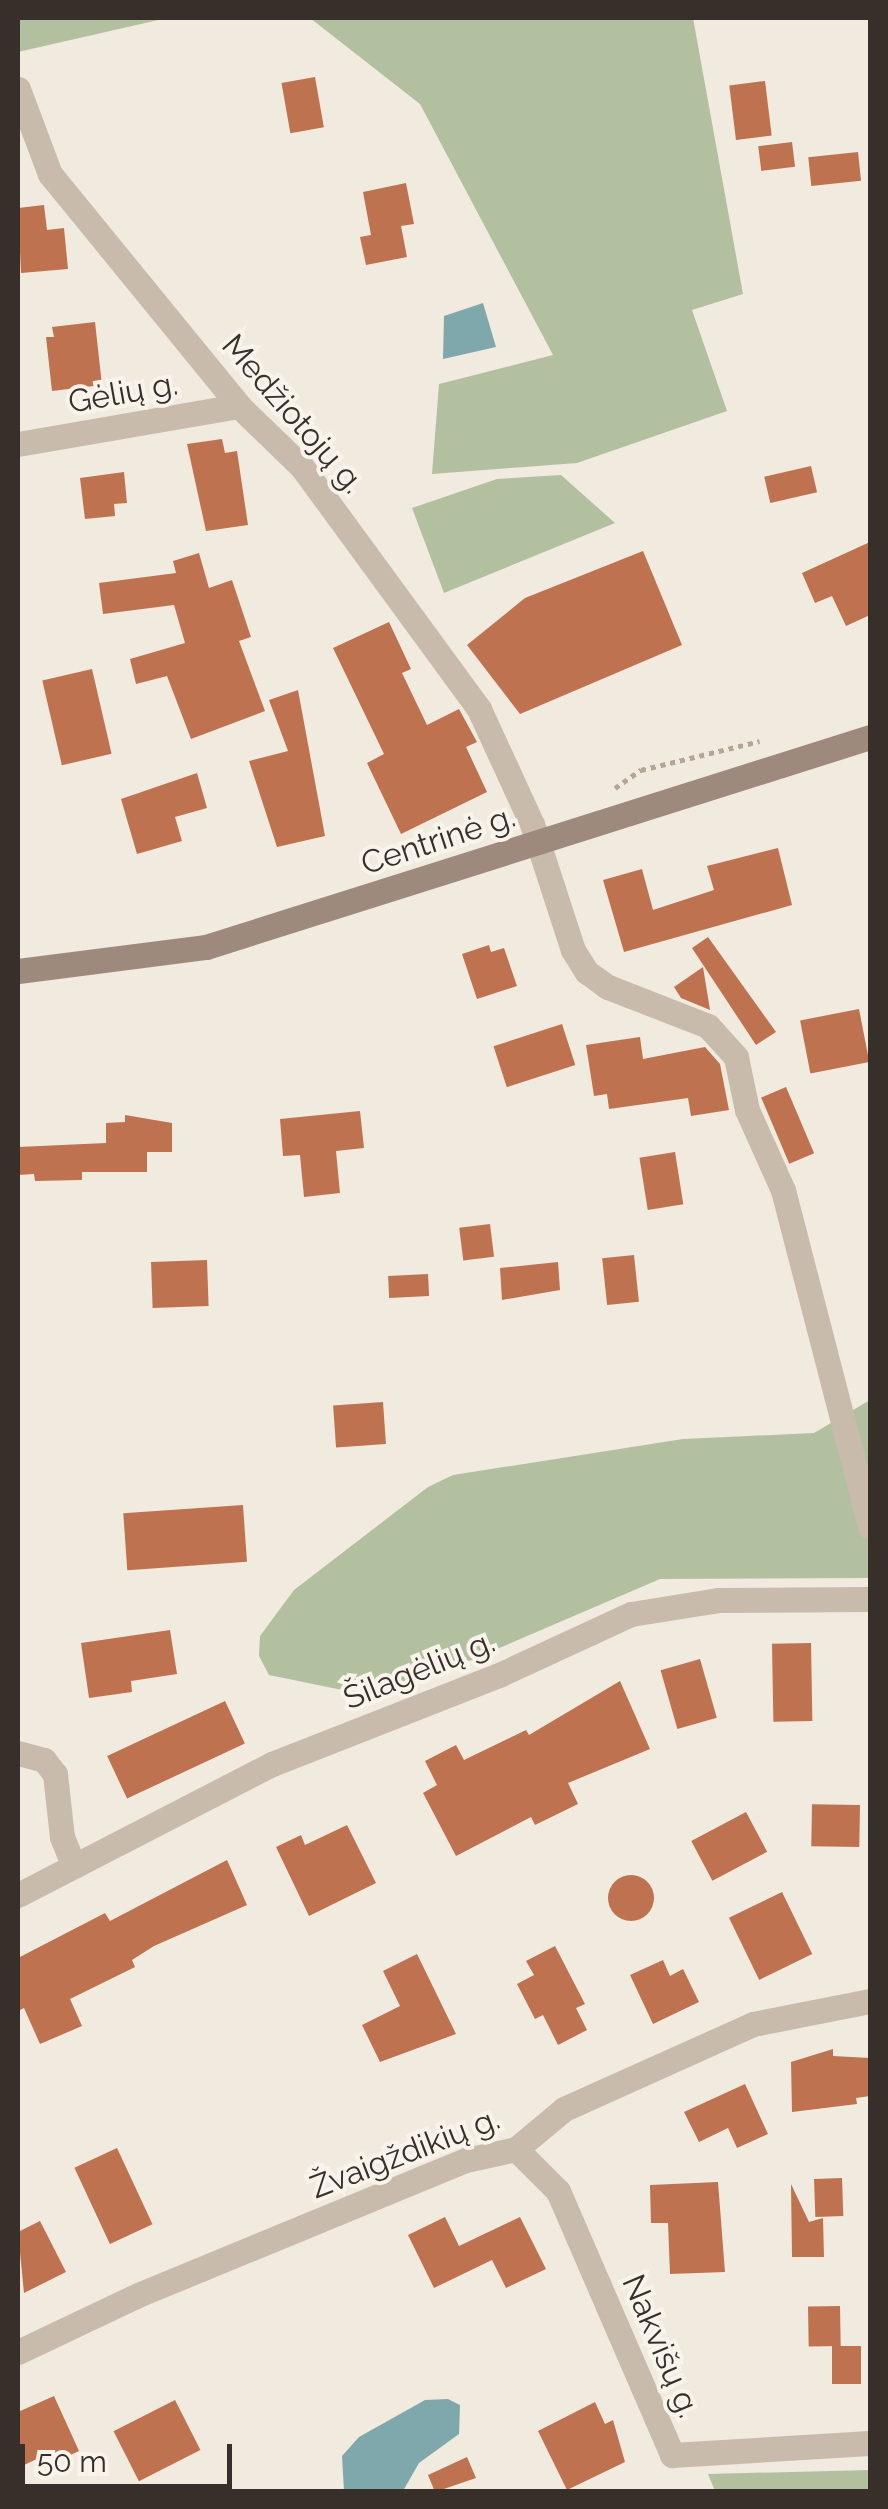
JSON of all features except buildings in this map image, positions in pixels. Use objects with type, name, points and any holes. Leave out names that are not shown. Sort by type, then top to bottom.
[{"type":"main road","name":"Centrinė g.","points":[[18,971],[206,947],[870,737]]},
{"type":"street","name":"Medžiotojų g.","points":[[18,89],[50,174],[239,406],[302,466],[446,660],[503,755],[539,842],[573,950],[587,972],[608,987],[708,1026],[736,1057],[747,1110],[783,1190],[870,1528]]},
{"type":"street","name":"Gėlių g.","points":[[18,444],[239,406]]},
{"type":"street","name":"Šilagėlių g.","points":[[18,1896],[272,1764],[500,1676],[631,1614],[718,1600],[870,1598]]},
{"type":"street","points":[[18,1753],[44,1760],[55,1774],[62,1836],[74,1866]]},
{"type":"street","name":"Žvaigždikių g.","points":[[18,2352],[138,2294],[441,2170],[516,2149],[564,2109],[753,2024],[870,2000]]},
{"type":"street","name":"Nakvišų g.","points":[[516,2149],[558,2190],[672,2455],[870,2443]]},
{"type":"green space","points":[[18,18],[167,18],[18,52]]},
{"type":"green space","points":[[310,18],[693,18],[743,294],[692,310],[727,411],[577,463],[432,474],[439,384],[553,355],[420,104]]},
{"type":"green space","points":[[561,475],[615,523],[444,593],[412,508],[497,479]]},
{"type":"green space","points":[[870,1400],[870,1578],[660,1579],[425,1680],[389,1687],[347,1691],[269,1675],[259,1656],[260,1636],[294,1590],[428,1487],[453,1475],[683,1439],[814,1433]]},
{"type":"green space","points":[[870,2470],[870,2492],[715,2491],[708,2474]]},
{"type":"water","points":[[483,303],[496,347],[443,359],[444,316]]},
{"type":"water","points":[[448,2399],[460,2405],[459,2434],[419,2463],[403,2491],[344,2491],[342,2456],[359,2437],[425,2400]]}]
